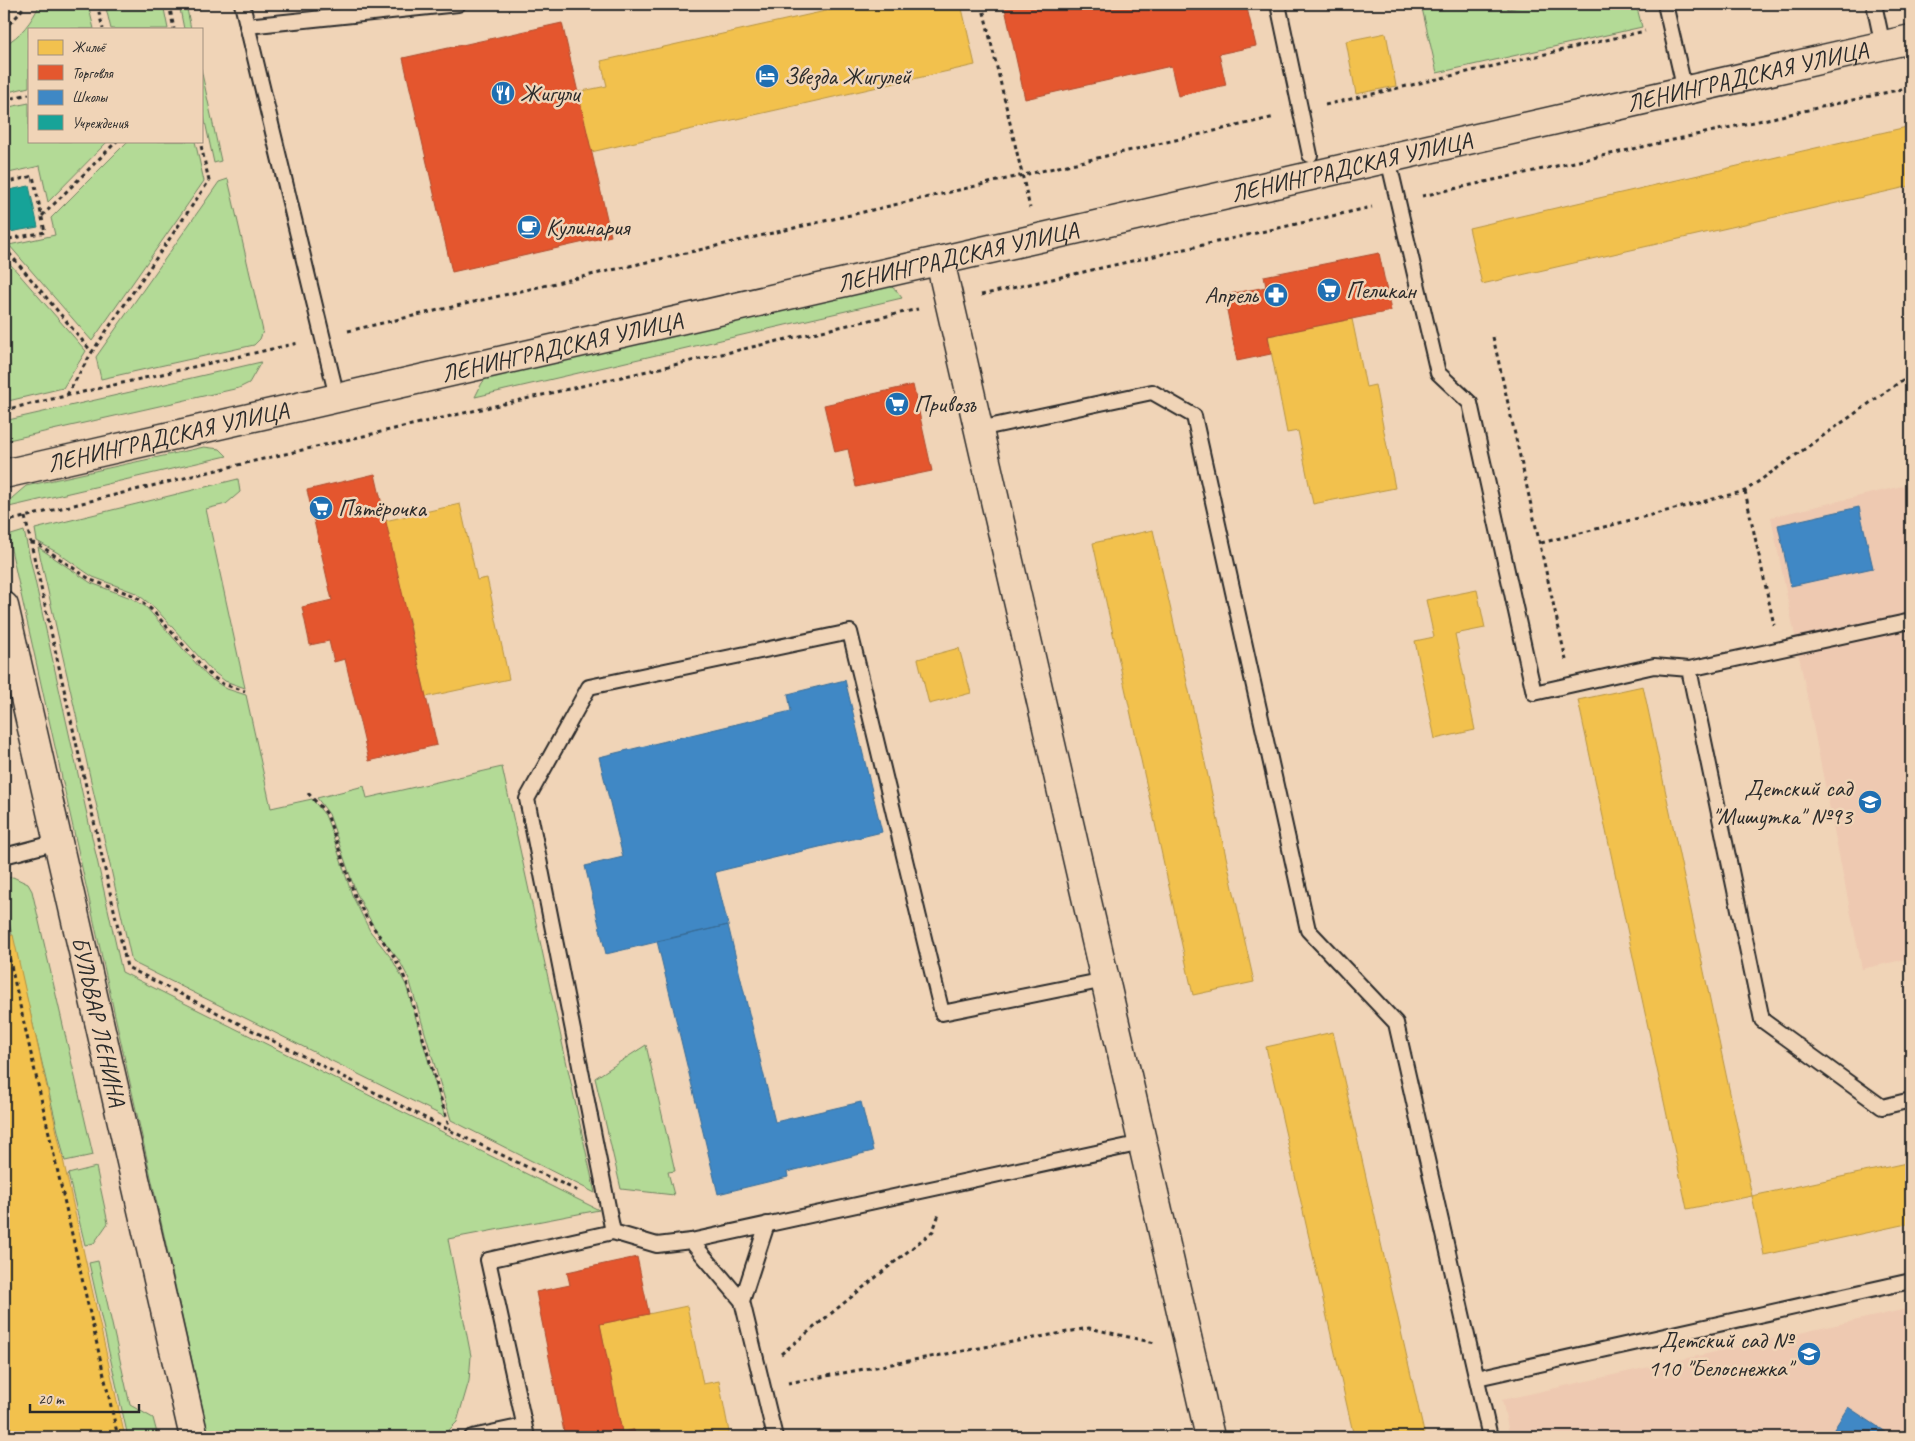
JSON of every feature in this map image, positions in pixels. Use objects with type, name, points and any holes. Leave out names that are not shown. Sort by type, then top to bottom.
[{"type":"street","name":"ЛЕНИНГРАДСКАЯ УЛИЦА","points":[[4,474],[1911,39]]},
{"type":"street","points":[[940,261],[1210,1437]]},
{"type":"street","name":"БУЛЬВАР ЛЕНИНА","points":[[4,606],[194,1437]]},
{"type":"lane","points":[[242,4],[337,397]]},
{"type":"lane","points":[[247,26],[458,4]]},
{"type":"lane","points":[[1278,4],[1310,155]]},
{"type":"lane","points":[[1666,4],[1685,92]]},
{"type":"lane","points":[[1874,4],[1883,46]]},
{"type":"lane","points":[[1388,159],[1438,373],[1470,403],[1534,693],[1654,666],[1689,670],[1911,621]]},
{"type":"lane","points":[[979,429],[1152,392],[1194,416],[1308,930],[1396,1023],[1490,1437]]},
{"type":"lane","points":[[613,1232],[527,799],[589,687],[850,632],[942,1013],[1105,980]]},
{"type":"lane","points":[[1689,670],[1762,1020],[1882,1107],[1911,1100]]},
{"type":"lane","points":[[4,856],[58,842]]},
{"type":"lane","points":[[472,1437],[526,1431],[488,1260],[613,1232],[657,1245],[691,1241],[1142,1144]]},
{"type":"lane","points":[[742,1301],[767,1224]]},
{"type":"lane","points":[[691,1241],[742,1301],[775,1437]]},
{"type":"lane","points":[[1477,1378],[1911,1281]]},
{"type":"path","points":[[4,29],[19,14],[25,4]]},
{"type":"path","points":[[97,4],[103,28]]},
{"type":"path","points":[[169,4],[174,28]]},
{"type":"path","points":[[982,4],[1031,210]]},
{"type":"path","points":[[4,410],[1670,25]]},
{"type":"path","points":[[4,100],[28,94]]},
{"type":"path","points":[[42,217],[116,142]]},
{"type":"path","points":[[67,395],[92,352],[208,181],[200,142]]},
{"type":"path","points":[[4,183],[33,176],[45,232],[4,240]]},
{"type":"path","points":[[4,247],[92,352]]},
{"type":"path","points":[[1047,275],[1048,280]]},
{"type":"path","points":[[1493,337],[1541,543],[1567,666]]},
{"type":"path","points":[[1541,543],[1745,491],[1911,374]]},
{"type":"path","points":[[1745,491],[1780,650]]},
{"type":"path","points":[[26,517],[127,967],[451,1131],[608,1206]]},
{"type":"path","points":[[31,543],[38,544],[91,580],[135,596],[152,610],[209,674],[223,684],[246,691]]},
{"type":"path","points":[[308,793],[327,814],[355,896],[374,930],[395,958],[407,983],[451,1131]]},
{"type":"path","points":[[4,935],[118,1437]]},
{"type":"path","points":[[759,1372],[933,1231],[951,1184]]},
{"type":"path","points":[[763,1388],[1089,1328],[1190,1350]]},
{"type":"shaded area","name":"Детский сад \"Мишутка\" №93","points":[[1911,484],[1911,958],[1862,969],[1771,517]]},
{"type":"shaded area","name":"Детский сад № 110 \"Белоснежка\"","points":[[1911,1308],[1911,1437],[1510,1437],[1502,1400]]},
{"type":"green space","points":[[40,4],[88,4],[94,28],[28,28],[28,87],[4,93],[4,45],[25,28]]},
{"type":"green space","points":[[105,4],[163,4],[168,28],[111,28]]},
{"type":"green space","points":[[179,4],[186,4],[191,28],[184,28]]},
{"type":"green space","points":[[1421,4],[1507,4],[1508,9],[1534,4],[1636,4],[1642,27],[1437,73]]},
{"type":"green space","points":[[202,74],[221,161],[214,163],[202,108]]},
{"type":"green space","points":[[28,103],[28,142],[107,142],[48,202],[40,166],[4,174],[4,108]]},
{"type":"green space","points":[[127,142],[195,142],[204,181],[92,341],[9,245],[55,235],[51,218]]},
{"type":"green space","points":[[228,179],[263,331],[260,339],[254,345],[101,379],[96,357],[219,182]]},
{"type":"green space","points":[[4,257],[86,351],[63,388],[4,402]]},
{"type":"green space","points":[[886,283],[896,290],[902,298],[475,397],[482,383],[490,374]]},
{"type":"green space","points":[[261,362],[249,383],[239,388],[4,441],[4,421]]},
{"type":"green space","points":[[204,447],[220,449],[227,456],[9,507],[12,498],[26,486]]},
{"type":"green space","points":[[238,479],[240,492],[226,504],[206,509],[245,688],[225,681],[210,669],[155,608],[136,593],[93,577],[37,541],[35,529]]},
{"type":"green space","points":[[24,531],[122,972],[599,1210],[448,1239],[471,1356],[469,1381],[457,1422],[448,1431],[417,1437],[209,1437],[8,536]]},
{"type":"green space","points":[[38,547],[91,583],[131,598],[146,607],[208,677],[227,689],[246,695],[271,808],[312,799],[325,815],[352,895],[370,931],[392,959],[406,985],[445,1117],[132,962]]},
{"type":"green space","points":[[502,767],[595,1193],[451,1120],[409,979],[399,960],[378,934],[367,914],[355,890],[329,814],[317,798],[364,786],[367,798]]},
{"type":"green space","points":[[13,877],[28,884],[32,891],[93,1155],[65,1161],[4,901],[4,879]]},
{"type":"green space","points":[[646,1045],[675,1171],[668,1172],[674,1195],[621,1189],[595,1078]]},
{"type":"green space","points":[[96,1167],[108,1223],[94,1243],[85,1245],[68,1174]]},
{"type":"green space","points":[[98,1261],[130,1405],[153,1418],[158,1437],[128,1437],[89,1263]]},
{"type":"building: Жильё","name":"Звезда Жигулей","points":[[857,4],[961,4],[975,65],[591,152],[577,92],[607,86],[601,61]]},
{"type":"building: Жильё","points":[[1386,33],[1396,86],[1356,94],[1346,41]]},
{"type":"building: Жильё","points":[[1911,126],[1911,186],[1482,284],[1469,228]]},
{"type":"building: Жильё","points":[[1352,319],[1366,387],[1375,385],[1395,488],[1313,504],[1298,431],[1287,433],[1268,336]]},
{"type":"building: Жильё","points":[[460,504],[477,580],[487,578],[509,679],[426,697],[408,616],[397,619],[376,523]]},
{"type":"building: Жильё","points":[[1153,530],[1254,982],[1193,995],[1093,543]]},
{"type":"building: Жильё","points":[[1477,590],[1485,628],[1455,634],[1475,730],[1435,739],[1415,641],[1434,637],[1426,600]]},
{"type":"building: Жильё","points":[[959,648],[971,693],[929,704],[918,659]]},
{"type":"building: Жильё","points":[[1643,686],[1752,1196],[1687,1209],[1578,700]]},
{"type":"building: Жильё","points":[[13,935],[125,1437],[4,1437],[4,937]]},
{"type":"building: Жильё","points":[[1333,1032],[1425,1437],[1354,1437],[1266,1047]]},
{"type":"building: Жильё","points":[[1911,1162],[1911,1223],[1764,1255],[1752,1196]]},
{"type":"building: Жильё","points":[[687,1306],[703,1384],[719,1381],[730,1437],[635,1437],[634,1430],[622,1432],[600,1324]]},
{"type":"building: Торговля","points":[[1004,4],[1246,4],[1256,46],[1219,54],[1226,85],[1178,96],[1171,66],[1025,99]]},
{"type":"building: Торговля","points":[[562,23],[611,236],[452,272],[403,58]]},
{"type":"building: Торговля","points":[[1379,253],[1391,311],[1268,336],[1271,354],[1237,361],[1224,295],[1266,287],[1264,276]]},
{"type":"building: Торговля","points":[[913,385],[932,471],[856,487],[848,449],[835,452],[824,405]]},
{"type":"building: Торговля","points":[[375,474],[437,745],[369,761],[345,659],[334,662],[329,641],[310,645],[302,607],[332,600],[307,490]]},
{"type":"building: Торговля","points":[[637,1257],[649,1314],[600,1324],[622,1432],[634,1430],[635,1437],[565,1437],[536,1292],[570,1285],[567,1272]]},
{"type":"building: Школы","points":[[1859,507],[1873,568],[1791,586],[1778,525]]},
{"type":"building: Школы","points":[[845,680],[882,832],[715,872],[728,925],[606,954],[585,866],[623,857],[599,757],[791,711],[788,694]]},
{"type":"building: Школы","points":[[728,925],[775,1122],[861,1102],[873,1151],[787,1172],[788,1177],[718,1194],[657,941]]},
{"type":"building: Школы","points":[[1848,1407],[1892,1436],[1829,1437]]},
{"type":"building: Учреждения","points":[[29,186],[38,227],[4,233],[4,191]]},
{"type":"place","name":"Звезда Жигулей","points":[[767,76]]},
{"type":"place","name":"Жигули","points":[[503,93]]},
{"type":"place","name":"Кулинария","points":[[529,227]]},
{"type":"place","name":"Пеликан","points":[[1329,290]]},
{"type":"place","name":"Апрель","points":[[1276,295]]},
{"type":"place","name":"Привозъ","points":[[897,404]]},
{"type":"place","name":"Пятёрочка","points":[[321,508]]},
{"type":"place","name":"Детский сад \"Мишутка\" №93","points":[[1870,802]]},
{"type":"place","name":"Детский сад № 110 \"Белоснежка\"","points":[[1809,1354]]}]
